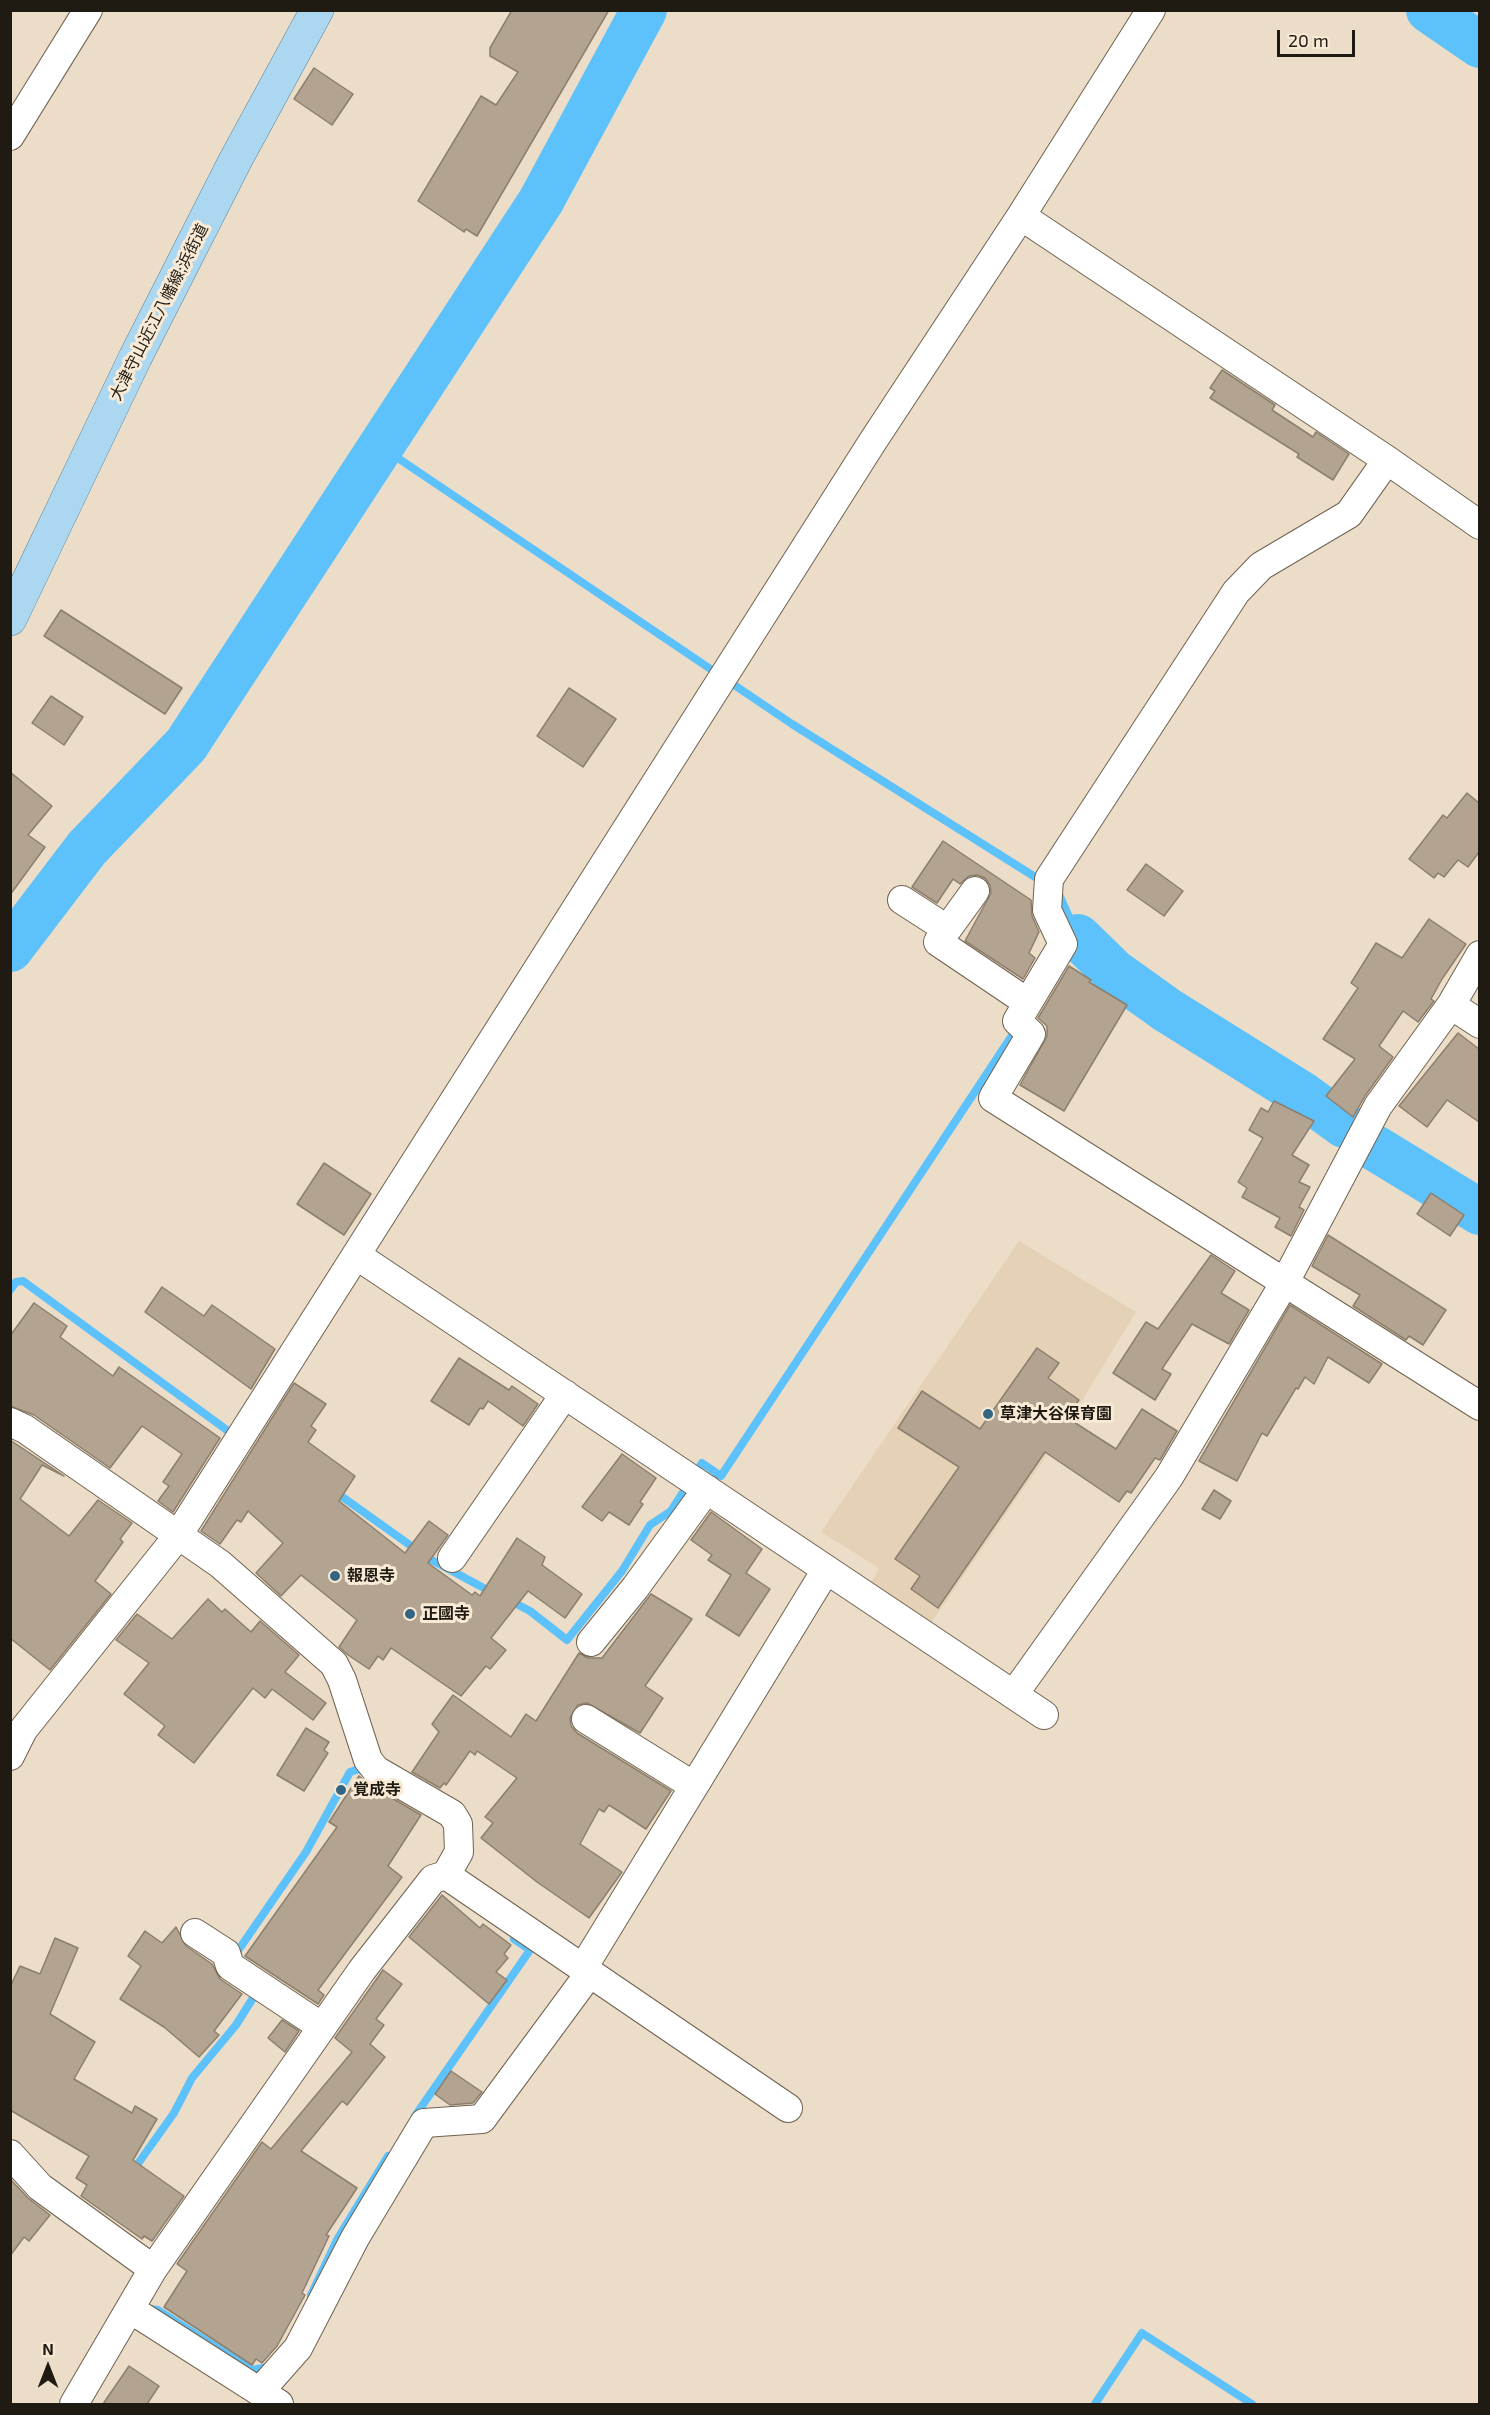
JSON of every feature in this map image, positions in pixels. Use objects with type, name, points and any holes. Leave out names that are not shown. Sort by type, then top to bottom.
[{"type":"main road","name":"大津守山近江八幡線;浜街道","points":[[10,619],[135,358],[235,161],[317,10]]},
{"type":"street","points":[[10,136],[88,10]]},
{"type":"street","points":[[10,1756],[23,1730],[177,1537],[867,451],[1021,216],[1151,10]]},
{"type":"street","points":[[1021,216],[1387,460],[1479,525]]},
{"type":"street","points":[[1387,460],[1349,514],[1261,566],[1236,592],[1049,879],[1047,910],[1063,944],[1017,1021],[1031,1034],[993,1098],[1479,1406]]},
{"type":"street","points":[[975,891],[938,942],[1027,1002]]},
{"type":"street","points":[[902,900],[947,929]]},
{"type":"street","points":[[1014,1694],[1169,1477],[1285,1282],[1378,1106],[1450,1005],[1479,955]]},
{"type":"street","points":[[1450,1005],[1479,1024]]},
{"type":"street","points":[[356,1255],[1044,1715]]},
{"type":"street","points":[[452,1558],[565,1394]]},
{"type":"street","points":[[10,1422],[25,1429],[177,1537],[220,1564],[334,1664],[368,1760],[376,1770],[452,1814],[458,1824],[459,1852],[446,1875],[433,1879],[362,1970],[153,2269],[139,2315],[74,2404]]},
{"type":"street","points":[[591,1642],[635,1588],[707,1489]]},
{"type":"street","points":[[139,2315],[269,2398],[298,2348],[355,2238],[424,2123],[482,2119],[586,1971],[694,1786],[826,1570]]},
{"type":"street","points":[[586,1719],[694,1786]]},
{"type":"street","points":[[446,1875],[788,2108]]},
{"type":"street","points":[[195,1933],[226,1953],[230,1966],[322,2027]]},
{"type":"street","points":[[10,2154],[40,2187],[153,2269]]},
{"type":"shaded area","name":"草津大谷保育園","points":[[1019,1241],[1136,1312],[1062,1433],[931,1623],[871,1583],[879,1568],[821,1532]]},
{"type":"building","points":[[512,10],[609,10],[477,236],[466,229],[464,232],[418,201],[481,96],[496,105],[518,72],[490,56],[490,48]]},
{"type":"building","points":[[314,68],[353,94],[332,125],[294,99]]},
{"type":"building","points":[[1222,370],[1275,405],[1272,410],[1313,437],[1316,432],[1349,454],[1333,480],[1297,457],[1299,454],[1210,398],[1215,391],[1210,388]]},
{"type":"building","points":[[61,610],[182,688],[165,714],[44,636]]},
{"type":"building","points":[[569,688],[616,719],[583,767],[537,736]]},
{"type":"building","points":[[51,696],[83,717],[64,745],[32,723]]},
{"type":"building","points":[[10,772],[52,806],[28,835],[45,847],[10,895]]},
{"type":"building","points":[[1467,793],[1479,803],[1479,852],[1468,867],[1458,860],[1444,877],[1438,873],[1434,878],[1409,859],[1443,815],[1447,818]]},
{"type":"building","points":[[943,841],[1031,900],[1032,916],[1039,932],[1029,953],[1035,958],[1023,979],[965,941],[991,893],[990,885],[985,878],[977,875],[969,876],[960,884],[953,879],[937,903],[912,887]]},
{"type":"building","points":[[1146,864],[1183,891],[1164,916],[1127,890]]},
{"type":"building","points":[[1429,919],[1466,944],[1442,979],[1431,999],[1434,1001],[1418,1022],[1403,1011],[1379,1046],[1393,1057],[1353,1117],[1326,1096],[1355,1059],[1323,1039],[1358,988],[1351,983],[1376,943],[1402,958]]},
{"type":"building","points":[[1069,966],[1091,980],[1089,982],[1127,1005],[1064,1111],[1020,1085],[1047,1036],[1047,1026],[1038,1018]]},
{"type":"building","points":[[1458,1033],[1479,1049],[1479,1122],[1447,1100],[1427,1127],[1399,1106]]},
{"type":"building","points":[[1274,1101],[1314,1121],[1292,1155],[1309,1165],[1299,1182],[1310,1187],[1299,1207],[1304,1210],[1291,1236],[1275,1227],[1280,1218],[1242,1197],[1247,1188],[1238,1182],[1263,1138],[1249,1130],[1261,1108],[1268,1112]]},
{"type":"building","points":[[324,1163],[371,1194],[344,1235],[297,1204]]},
{"type":"building","points":[[1431,1193],[1464,1215],[1450,1236],[1417,1214]]},
{"type":"building","points":[[1328,1235],[1446,1310],[1423,1345],[1409,1336],[1406,1340],[1353,1306],[1360,1295],[1312,1266]]},
{"type":"building","points":[[1211,1255],[1235,1271],[1221,1293],[1249,1310],[1229,1344],[1192,1324],[1162,1369],[1171,1374],[1155,1400],[1113,1373],[1146,1322],[1158,1329]]},
{"type":"building","points":[[162,1287],[204,1316],[212,1305],[275,1349],[251,1389],[145,1312]]},
{"type":"building","points":[[34,1303],[67,1326],[60,1337],[113,1376],[119,1367],[220,1438],[173,1512],[158,1501],[169,1486],[163,1482],[182,1454],[142,1426],[110,1468],[34,1415],[10,1406],[10,1336]]},
{"type":"building","points":[[1290,1305],[1382,1364],[1369,1383],[1328,1357],[1314,1384],[1305,1377],[1267,1436],[1262,1433],[1237,1481],[1199,1461]]},
{"type":"building","points":[[1037,1348],[1059,1363],[1048,1378],[1079,1400],[1066,1417],[1116,1449],[1142,1409],[1177,1431],[1160,1460],[1155,1458],[1131,1493],[1127,1491],[1119,1502],[1045,1452],[938,1608],[911,1589],[920,1576],[895,1559],[959,1467],[898,1428],[922,1391],[980,1429]]},
{"type":"building","points":[[459,1358],[509,1390],[512,1386],[538,1404],[523,1426],[488,1401],[483,1409],[480,1408],[469,1425],[431,1401]]},
{"type":"building","points":[[294,1383],[326,1404],[311,1426],[316,1430],[308,1442],[355,1476],[339,1501],[405,1553],[429,1521],[448,1535],[428,1563],[472,1595],[475,1592],[480,1596],[517,1538],[545,1557],[542,1565],[582,1594],[565,1618],[528,1591],[491,1638],[506,1650],[490,1669],[486,1666],[461,1696],[391,1648],[383,1660],[378,1656],[369,1669],[348,1655],[339,1647],[357,1620],[301,1575],[281,1596],[256,1573],[283,1543],[248,1511],[241,1522],[237,1520],[220,1544],[201,1531]]},
{"type":"building","points":[[10,1440],[64,1476],[42,1465],[20,1499],[69,1536],[98,1500],[132,1523],[120,1539],[123,1542],[95,1581],[111,1594],[50,1670],[10,1638]]},
{"type":"building","points":[[622,1454],[656,1478],[640,1502],[643,1504],[629,1525],[609,1512],[602,1521],[582,1507]]},
{"type":"building","points":[[1214,1490],[1231,1501],[1220,1519],[1202,1509]]},
{"type":"building","points":[[711,1512],[762,1549],[746,1573],[770,1589],[739,1636],[706,1615],[731,1575],[708,1560],[712,1555],[691,1540]]},
{"type":"building","points":[[651,1594],[692,1619],[645,1686],[663,1698],[640,1733],[587,1703],[578,1705],[570,1718],[571,1726],[577,1733],[671,1791],[646,1829],[609,1805],[604,1812],[599,1809],[580,1844],[622,1872],[589,1918],[537,1882],[481,1838],[493,1823],[485,1817],[517,1778],[477,1751],[475,1755],[470,1751],[446,1785],[444,1783],[440,1788],[412,1772],[439,1732],[432,1724],[453,1695],[511,1737],[526,1714],[536,1721],[579,1653],[588,1658],[602,1658]]},
{"type":"building","points":[[208,1599],[222,1612],[225,1609],[251,1632],[260,1621],[299,1655],[285,1672],[326,1703],[313,1720],[272,1689],[265,1698],[253,1688],[194,1763],[158,1735],[165,1726],[124,1694],[149,1663],[116,1640],[137,1614],[172,1639]]},
{"type":"building","points":[[306,1728],[329,1742],[324,1750],[328,1753],[304,1791],[277,1775]]},
{"type":"building","points":[[359,1776],[368,1784],[421,1815],[388,1866],[402,1877],[318,1990],[324,1995],[318,2004],[245,1956],[337,1827],[329,1822]]},
{"type":"building","points":[[442,1895],[480,1928],[483,1924],[511,1945],[504,1954],[508,1958],[496,1972],[507,1980],[489,2004],[409,1937]]},
{"type":"building","points":[[176,1927],[186,1946],[212,1964],[220,1979],[242,1994],[214,2031],[219,2035],[199,2057],[164,2027],[120,1999],[141,1966],[128,1956],[145,1931],[162,1943]]},
{"type":"building","points":[[55,1938],[78,1948],[50,2014],[95,2042],[74,2079],[132,2113],[135,2106],[157,2119],[133,2160],[184,2196],[152,2241],[144,2236],[142,2239],[81,2196],[87,2185],[76,2178],[89,2156],[10,2110],[10,1987],[20,1966],[40,1974]]},
{"type":"building","points":[[383,1970],[402,1984],[376,2019],[384,2025],[370,2044],[385,2057],[347,2105],[342,2101],[301,2151],[357,2188],[326,2235],[329,2236],[302,2293],[305,2295],[277,2346],[262,2363],[256,2359],[252,2365],[164,2307],[187,2271],[177,2264],[262,2142],[271,2149],[352,2052],[335,2038]]},
{"type":"building","points":[[282,2020],[299,2031],[285,2052],[268,2038]]},
{"type":"building","points":[[451,2071],[482,2092],[473,2103],[450,2105],[435,2094]]},
{"type":"building","points":[[10,2179],[28,2198],[50,2215],[29,2241],[24,2237],[10,2256]]},
{"type":"building","points":[[129,2366],[159,2386],[147,2404],[103,2404]]},
{"type":"waterway","points":[[10,949],[87,848],[186,745],[541,201],[644,10]]},
{"type":"waterway","points":[[1429,10],[1480,45]]},
{"type":"waterway","points":[[380,446],[792,724],[1043,882]]},
{"type":"waterway","points":[[1058,892],[1078,937],[1070,948]]},
{"type":"waterway","points":[[1078,937],[1114,972],[1167,1010],[1303,1095],[1344,1125]]},
{"type":"waterway","points":[[509,1600],[530,1611],[567,1640],[622,1571],[650,1525],[671,1511],[702,1463],[721,1476],[1017,1028]]},
{"type":"waterway","points":[[1375,1148],[1480,1212]]},
{"type":"waterway","points":[[10,1290],[16,1282],[23,1281],[235,1436]]},
{"type":"waterway","points":[[334,1491],[428,1558],[493,1593]]},
{"type":"waterway","points":[[235,1955],[306,1852],[350,1772],[359,1769],[366,1773]]},
{"type":"waterway","points":[[415,2116],[530,1950],[514,1939]]},
{"type":"waterway","points":[[132,2172],[174,2113],[192,2078],[236,2025],[258,1990]]},
{"type":"waterway","points":[[311,2295],[338,2238],[388,2156]]},
{"type":"waterway","points":[[150,2309],[158,2310],[252,2370],[268,2367]]},
{"type":"waterway","points":[[1095,2404],[1142,2333],[1252,2404]]},
{"type":"place","name":"草津大谷保育園","points":[[988,1414]]},
{"type":"place","name":"報恩寺","points":[[335,1576]]},
{"type":"place","name":"正國寺","points":[[410,1614]]},
{"type":"place","name":"覚成寺","points":[[341,1790]]}]
